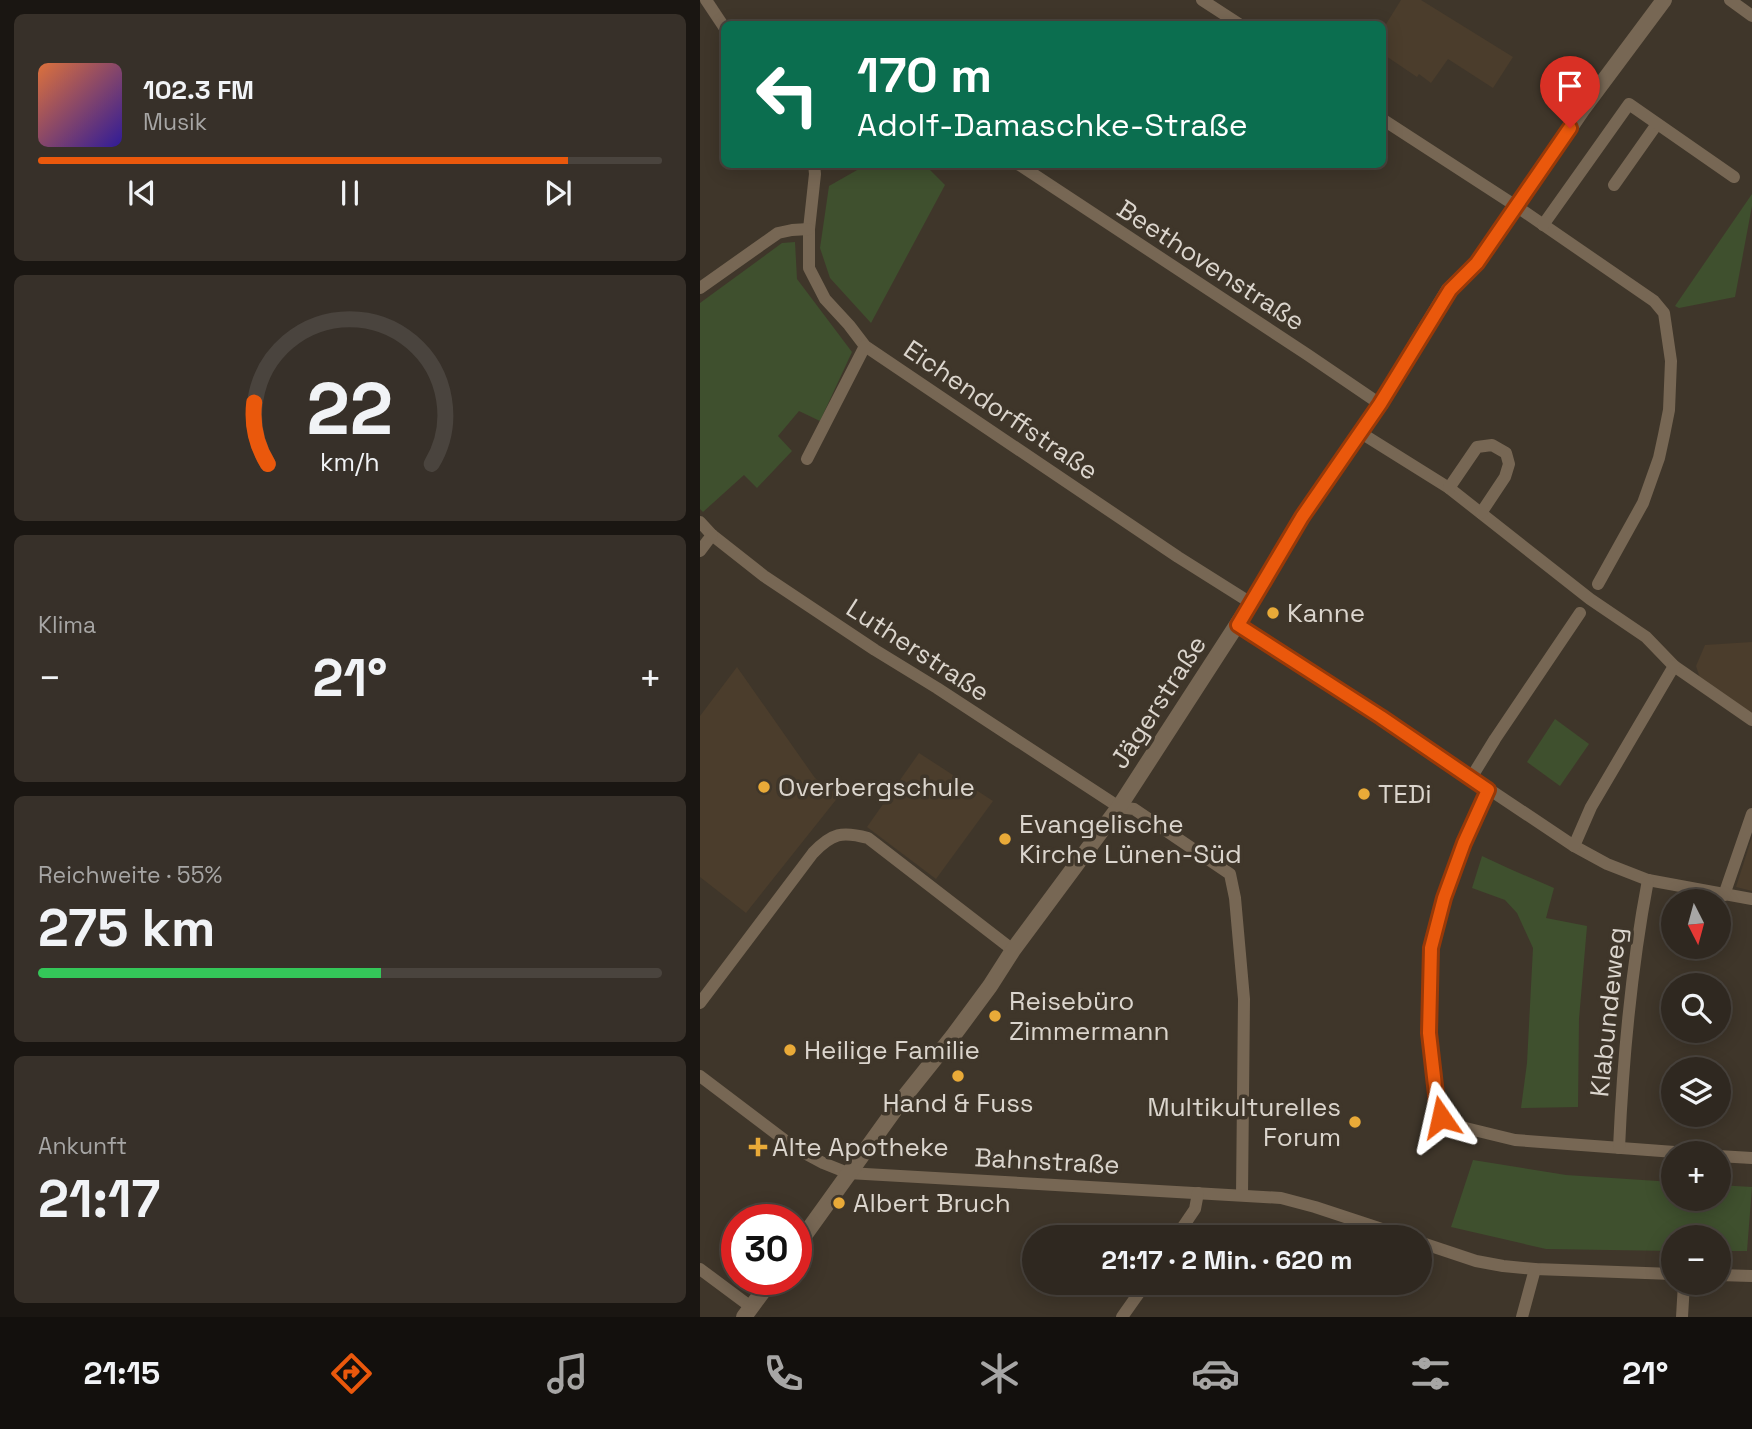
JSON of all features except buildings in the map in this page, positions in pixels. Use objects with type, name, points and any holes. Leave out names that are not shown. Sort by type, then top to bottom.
[{"type":"street","points":[[706,0],[721,22]]},
{"type":"street","points":[[1202,0],[1234,21]]},
{"type":"street","name":"Jägerstraße","points":[[812,1226],[848,1173],[953,1036],[1119,807],[1238,625],[1302,517],[1380,404],[1450,290],[1477,263],[1582,110],[1664,0]]},
{"type":"street","points":[[1730,0],[1752,16]]},
{"type":"street","points":[[1543,225],[1629,104],[1734,177]]},
{"type":"street","points":[[1386,122],[1654,300],[1664,313],[1671,361],[1669,410],[1659,458],[1643,503],[1598,584]]},
{"type":"street","points":[[1614,185],[1657,124]]},
{"type":"street","name":"Eichendorffstraße","points":[[814,168],[809,229],[809,268],[825,299],[865,346],[1251,604]]},
{"type":"street","name":"Beethovenstraße","points":[[1024,168],[1380,404]]},
{"type":"street","points":[[700,288],[778,233],[809,229]]},
{"type":"street","points":[[807,459],[865,346]]},
{"type":"street","points":[[1361,433],[1449,488],[1590,598],[1646,637],[1674,666],[1752,720]]},
{"type":"street","points":[[1449,488],[1477,447],[1492,445],[1506,453],[1509,464],[1506,477],[1481,513]]},
{"type":"street","name":"Lutherstraße","points":[[700,522],[712,535],[764,576],[808,606],[1119,807],[1134,809],[1230,874],[1235,898],[1244,999],[1242,1195]]},
{"type":"street","points":[[700,551],[712,535]]},
{"type":"street","points":[[1471,778],[1580,613]]},
{"type":"street","points":[[1238,625],[1574,846],[1607,864],[1647,880],[1693,889]]},
{"type":"street","points":[[1574,846],[1591,807],[1674,666]]},
{"type":"street","points":[[1488,790],[1464,843],[1444,898],[1431,948],[1429,1033],[1438,1112],[1445,1123],[1516,1140],[1661,1151]]},
{"type":"street","points":[[1726,889],[1752,814]]},
{"type":"street","points":[[700,1003],[813,853],[824,841],[838,834],[854,834],[868,838],[1013,950]]},
{"type":"street","name":"Klabundeweg","points":[[1619,1148],[1622,1079],[1633,967],[1647,880]]},
{"type":"street","points":[[1731,896],[1752,899]]},
{"type":"street","name":"Bahnstraße","points":[[700,1076],[801,1152],[848,1173],[1264,1196],[1295,1201],[1369,1225]]},
{"type":"street","points":[[1731,1157],[1752,1158]]},
{"type":"street","points":[[1184,1225],[1195,1209],[1198,1193]]},
{"type":"street","points":[[1432,1246],[1476,1261],[1503,1266],[1661,1274]]},
{"type":"street","points":[[700,1269],[748,1312],[760,1295]]},
{"type":"street","points":[[1522,1317],[1535,1269]]},
{"type":"street","points":[[1731,1275],[1752,1276]]},
{"type":"street","points":[[1122,1317],[1138,1295]]},
{"type":"street","points":[[1682,1317],[1683,1295]]},
{"type":"shaded area","points":[[1401,0],[1421,0],[1513,57],[1493,88],[1448,59],[1431,83],[1386,56],[1386,24]]},
{"type":"shaded area","points":[[1752,642],[1752,724],[1703,687],[1696,666],[1705,645]]},
{"type":"shaded area","name":"Overbergschule","points":[[737,667],[815,778],[839,796],[746,913],[700,877],[700,716]]},
{"type":"shaded area","points":[[919,753],[993,801],[936,879],[867,827]]},
{"type":"shaded area","points":[[1752,837],[1752,891],[1736,887]]},
{"type":"green space","points":[[861,168],[928,168],[945,185],[871,323],[830,278],[820,248],[829,186]]},
{"type":"green space","points":[[1752,194],[1735,297],[1679,308],[1675,306]]},
{"type":"green space","points":[[795,242],[797,279],[852,352],[820,421],[799,411],[778,436],[792,451],[757,488],[744,475],[703,512],[700,509],[700,303],[782,243]]},
{"type":"green space","points":[[1555,719],[1589,744],[1560,786],[1527,762]]},
{"type":"green space","points":[[1482,856],[1554,888],[1546,918],[1587,926],[1579,1019],[1578,1107],[1521,1108],[1527,1063],[1533,948],[1517,913],[1505,900],[1472,888]]},
{"type":"green space","points":[[1473,1160],[1566,1175],[1661,1181],[1661,1211],[1731,1211],[1731,1186],[1752,1187],[1747,1251],[1731,1251],[1731,1225],[1661,1225],[1661,1251],[1546,1249],[1451,1227]]},
{"type":"place","name":"Kanne","points":[[1273,613]]},
{"type":"place","name":"Overbergschule","points":[[764,787]]},
{"type":"place","name":"TEDi","points":[[1364,794]]},
{"type":"place","name":"Evangelische Kirche Lünen-Süd","points":[[1005,839]]},
{"type":"place","name":"Reisebüro Zimmermann","points":[[995,1016]]},
{"type":"place","name":"Heilige Familie","points":[[790,1050]]},
{"type":"place","name":"Hand & Fuss","points":[[958,1076]]},
{"type":"place","name":"Multikulturelles Forum","points":[[1355,1122]]},
{"type":"place","name":"Alte Apotheke","points":[[758,1147]]},
{"type":"place","name":"Albert Bruch","points":[[839,1203]]},
{"type":"route","points":[[1441,1117],[1438,1112],[1429,1033],[1431,948],[1444,898],[1464,843],[1488,790],[1238,625],[1302,517],[1380,404],[1450,290],[1477,263],[1570,128]]}]
